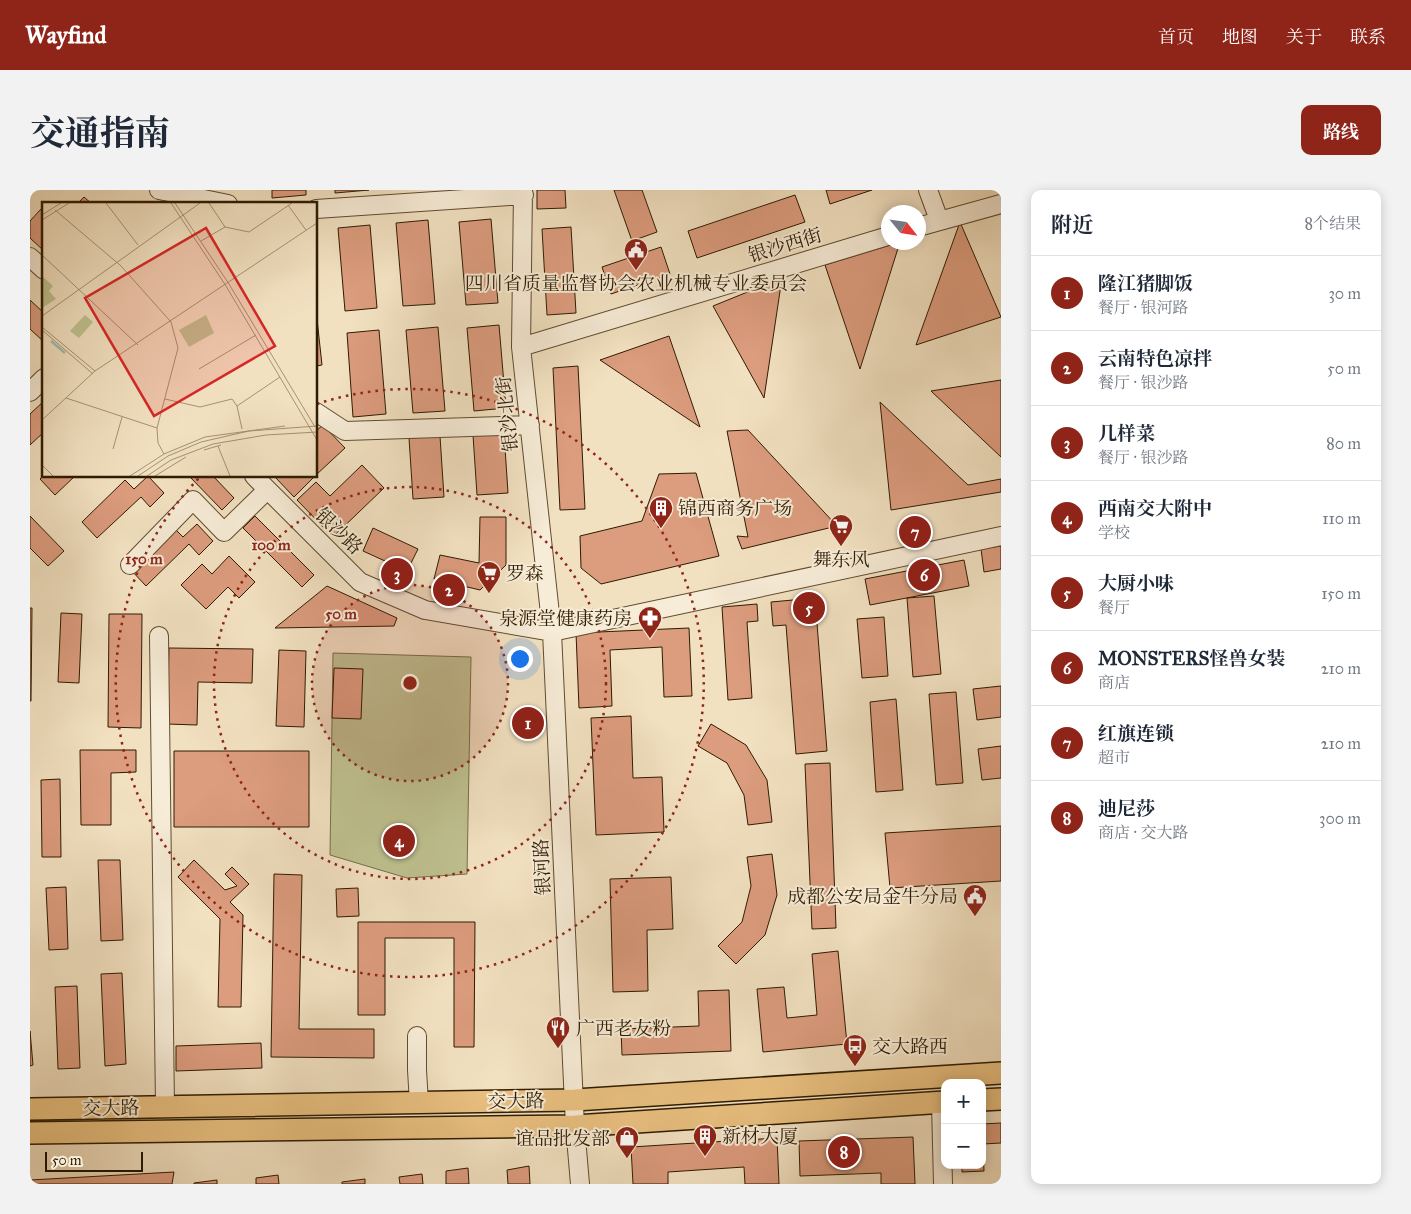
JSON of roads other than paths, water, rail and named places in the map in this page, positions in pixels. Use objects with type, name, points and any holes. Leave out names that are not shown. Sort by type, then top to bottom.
[{"type":"main road","name":"交大路","points":[[30,1109],[575,1100],[1001,1073]]},
{"type":"main road","points":[[986,1100],[1001,1099]]},
{"type":"main road","name":"交大路","points":[[30,1133],[575,1126],[941,1103]]},
{"type":"street","points":[[159,190],[207,202]]},
{"type":"street","points":[[928,190],[939,220]]},
{"type":"street","points":[[318,209],[523,193]]},
{"type":"street","name":"银沙北街","points":[[523,193],[521,347],[552,632]]},
{"type":"street","points":[[926,224],[1001,204]]},
{"type":"street","name":"银沙西街","points":[[521,347],[881,238]]},
{"type":"street","points":[[30,257],[42,268]]},
{"type":"street","points":[[30,392],[42,380]]},
{"type":"street","points":[[318,413],[345,431],[530,425]]},
{"type":"street","name":"银沙路","points":[[256,478],[360,582],[425,610],[552,632]]},
{"type":"street","points":[[130,565],[194,500],[224,532],[267,490]]},
{"type":"street","points":[[552,632],[1001,536]]},
{"type":"street","name":"银河路","points":[[552,632],[575,1126],[580,1184]]},
{"type":"street","points":[[159,636],[165,1107]]},
{"type":"street","points":[[418,1036],[417,1070],[419,1103]]},
{"type":"street","points":[[943,1124],[943,1184]]},
{"type":"place","name":"四川省质量监督协会农业机械专业委员会","points":[[636,271]]},
{"type":"place","name":"锦西商务广场","points":[[661,529]]},
{"type":"place","name":"红旗连锁","points":[[915,532]]},
{"type":"place","name":"舞东风","points":[[841,547]]},
{"type":"place","name":"几样菜","points":[[397,574]]},
{"type":"place","name":"MONSTERS怪兽女装","points":[[924,575]]},
{"type":"place","name":"云南特色凉拌","points":[[449,590]]},
{"type":"place","name":"罗森","points":[[489,594]]},
{"type":"place","name":"大厨小味","points":[[809,608]]},
{"type":"place","name":"泉源堂健康药房","points":[[650,639]]},
{"type":"place","name":"隆江猪脚饭","points":[[528,723]]},
{"type":"place","name":"西南交大附中","points":[[399,841]]},
{"type":"place","name":"成都公安局金牛分局","points":[[975,917]]},
{"type":"place","name":"广西老友粉","points":[[558,1049]]},
{"type":"place","name":"交大路西","points":[[855,1067]]},
{"type":"place","name":"迪尼莎","points":[[844,1152]]},
{"type":"place","name":"新材大厦","points":[[705,1157]]},
{"type":"place","name":"谊品批发部","points":[[627,1159]]}]
